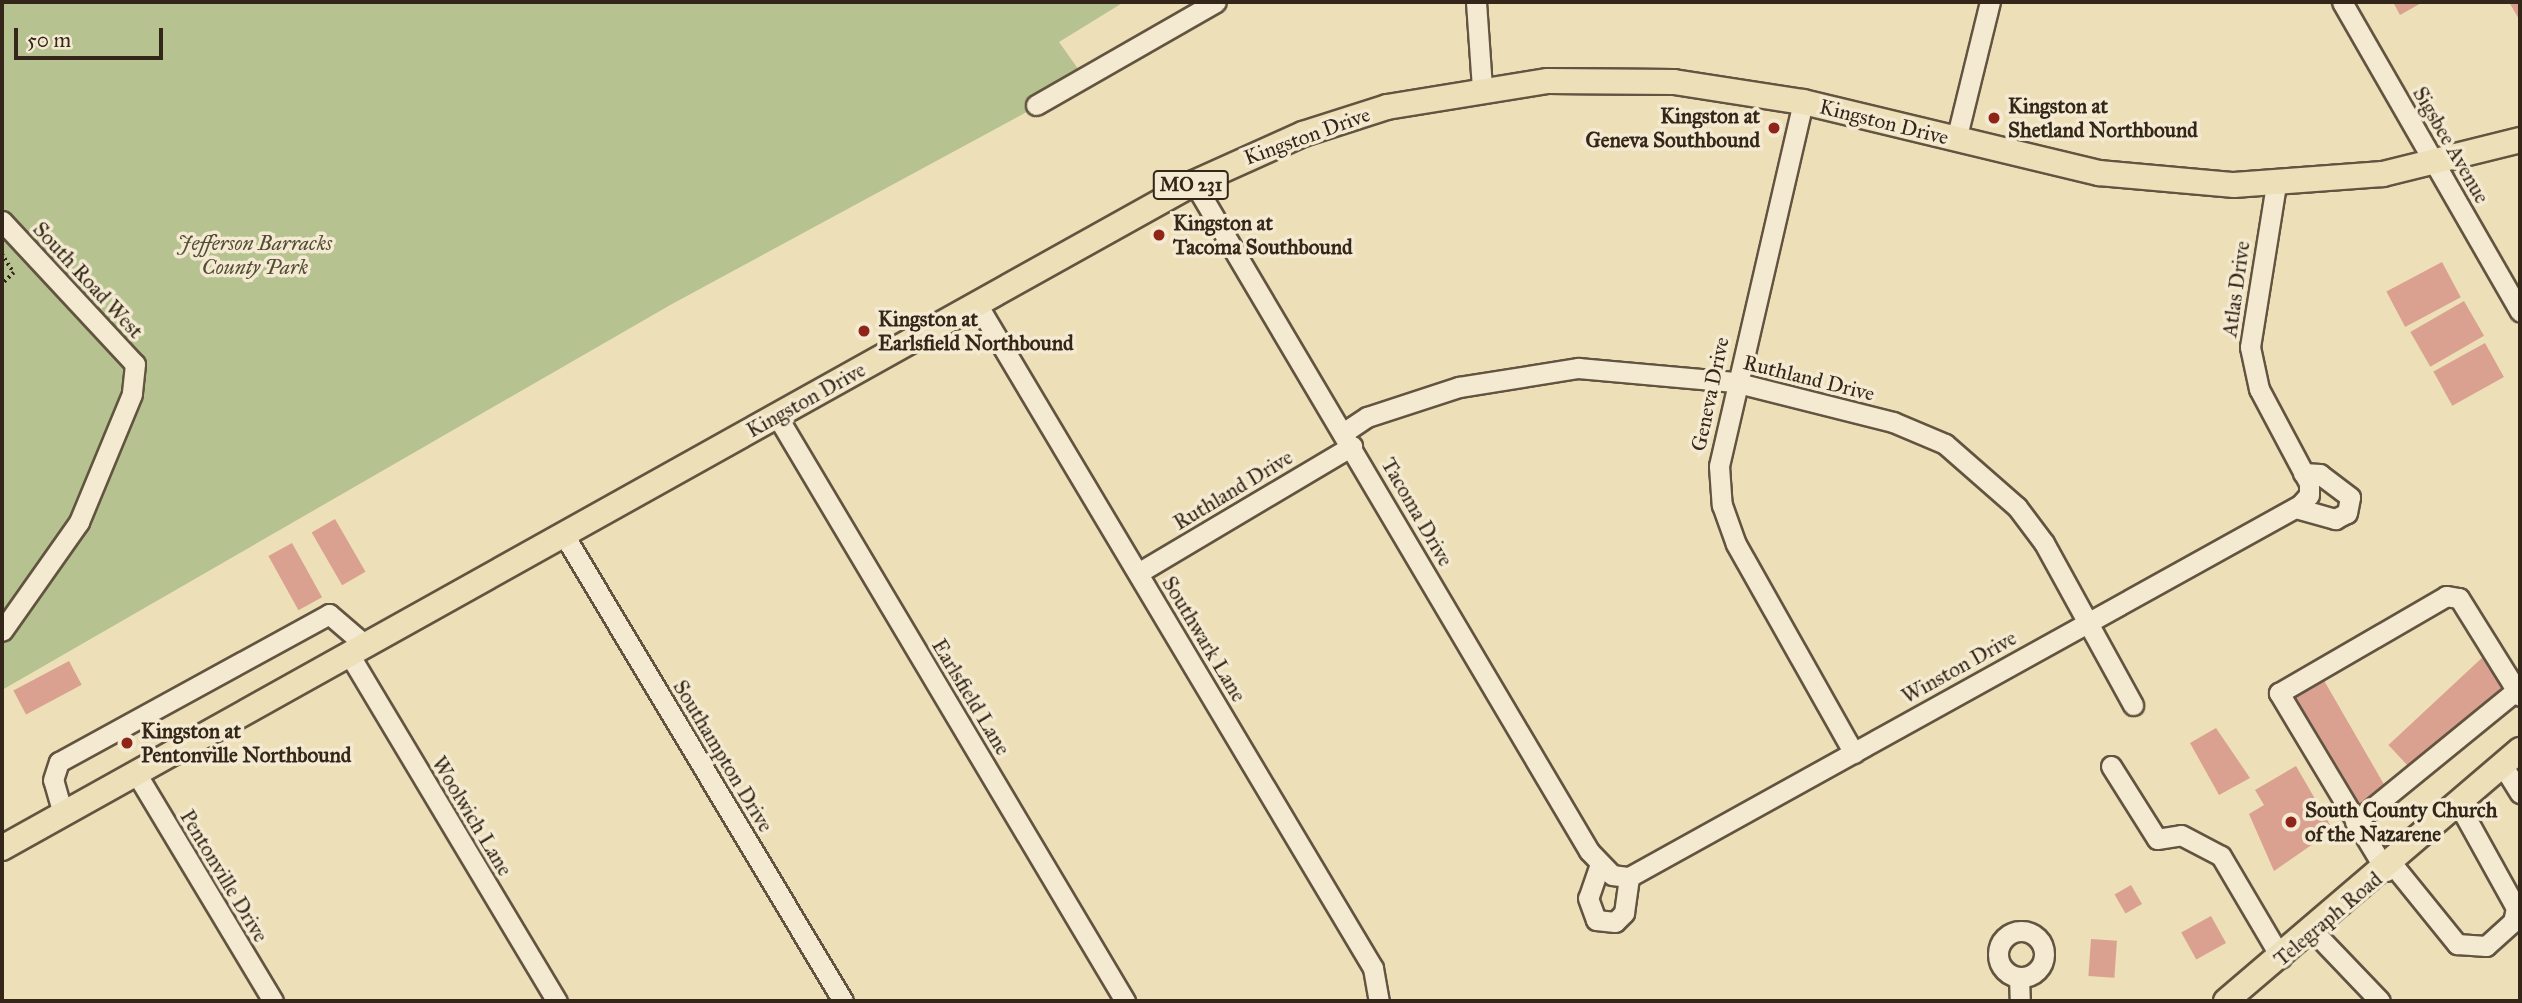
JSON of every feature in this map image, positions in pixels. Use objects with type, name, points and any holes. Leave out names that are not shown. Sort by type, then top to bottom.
[{"type":"main road","name":"Kingston Drive","points":[[2,848],[1194,183],[1335,123],[1482,88],[1630,79],[1803,102],[1956,140],[2144,179],[2276,184],[2436,164],[2520,140]]},
{"type":"main road","name":"Telegraph Road","points":[[2227,1001],[2314,932],[2460,807],[2512,758]]},
{"type":"street","points":[[1036,105],[1216,2]]},
{"type":"street","points":[[1476,2],[1482,88]]},
{"type":"street","points":[[1956,140],[1990,2]]},
{"type":"street","name":"Sigsbee Avenue","points":[[2342,2],[2520,311]]},
{"type":"street","name":"Geneva Drive","points":[[1803,102],[1734,382],[1719,466],[1722,505],[1735,544],[1854,753]]},
{"type":"street","name":"Tacoma Drive","points":[[1194,183],[1600,864]]},
{"type":"street","name":"Atlas Drive","points":[[2276,184],[2250,347],[2259,389],[2303,473],[2302,502]]},
{"type":"street","name":"South Road West","points":[[2,221],[135,364],[132,394],[79,522],[2,631]]},
{"type":"street","name":"Southwark Lane","points":[[977,304],[1373,968],[1379,1001]]},
{"type":"street","name":"Ruthland Drive","points":[[1138,573],[1348,439],[1367,417],[1459,387],[1578,368],[1734,382],[1893,422],[1945,444],[2017,506],[2087,621],[2133,705]]},
{"type":"street","name":"Earlsfield Lane","points":[[777,416],[1125,1001]]},
{"type":"street","points":[[2302,502],[2335,519],[2349,505],[2340,485],[2303,473]]},
{"type":"street","name":"Winston Drive","points":[[1629,877],[2302,502]]},
{"type":"street","name":"Southampton Drive","points":[[564,535],[843,1001]]},
{"type":"street","points":[[2354,822],[2518,693],[2459,598],[2446,596],[2279,693],[2354,822],[2389,868],[2457,944],[2486,946],[2513,922],[2516,908],[2460,807]]},
{"type":"street","name":"Woolwich Lane","points":[[63,814],[53,780],[59,762],[328,614],[357,650],[557,1001]]},
{"type":"street","points":[[2512,758],[2520,793]]},
{"type":"street","points":[[2111,766],[2157,839],[2181,835],[2221,856],[2281,958]]},
{"type":"street","name":"Pentonville Drive","points":[[136,773],[273,1001]]},
{"type":"street","points":[[1600,864],[1612,875],[1629,877],[1624,913],[1615,922],[1596,920],[1588,898],[1600,864]]},
{"type":"street","points":[[2314,932],[2380,1001]]},
{"type":"street","points":[[2019,977],[2020,1001]]},
{"type":"path","points":[[2,254],[14,273],[2,284]]},
{"type":"green space","name":"Jefferson Barracks County Park","points":[[2,2],[1124,2],[1059,42],[1086,80],[672,304],[2,690]]},
{"type":"building","points":[[2393,2],[2423,2],[2400,15]]},
{"type":"building","points":[[2509,2],[2520,2],[2520,21]]},
{"type":"building","points":[[2442,262],[2461,297],[2405,327],[2386,292]]},
{"type":"building","points":[[2464,301],[2484,336],[2430,367],[2410,332]]},
{"type":"building","points":[[2485,343],[2504,377],[2452,406],[2433,372]]},
{"type":"building","points":[[335,519],[366,572],[342,585],[312,532]]},
{"type":"building","points":[[292,543],[322,597],[298,610],[268,556]]},
{"type":"building","points":[[2485,655],[2509,681],[2412,771],[2388,745]]},
{"type":"building","points":[[69,661],[82,685],[26,714],[13,691]]},
{"type":"building","points":[[2322,677],[2388,790],[2355,809],[2290,696]]},
{"type":"building","points":[[2216,728],[2250,778],[2219,795],[2190,743]]},
{"type":"building","name":"South County Church of the Nazarene","points":[[2296,766],[2333,830],[2274,871],[2249,814],[2264,805],[2255,790]]},
{"type":"building","points":[[2131,885],[2142,904],[2126,914],[2115,894]]},
{"type":"building","points":[[2211,916],[2226,943],[2196,960],[2181,932]]},
{"type":"building","points":[[2091,939],[2117,941],[2114,978],[2088,976]]},
{"type":"place","name":"Kingston at Shetland Northbound","points":[[1994,118]]},
{"type":"place","name":"Kingston at Geneva Southbound","points":[[1774,128]]},
{"type":"place","name":"Kingston at Tacoma Southbound","points":[[1159,235]]},
{"type":"place","name":"Kingston at Earlsfield Northbound","points":[[864,331]]},
{"type":"place","name":"Kingston at Pentonville Northbound","points":[[127,743]]},
{"type":"place","name":"South County Church of the Nazarene","points":[[2291,822]]}]
